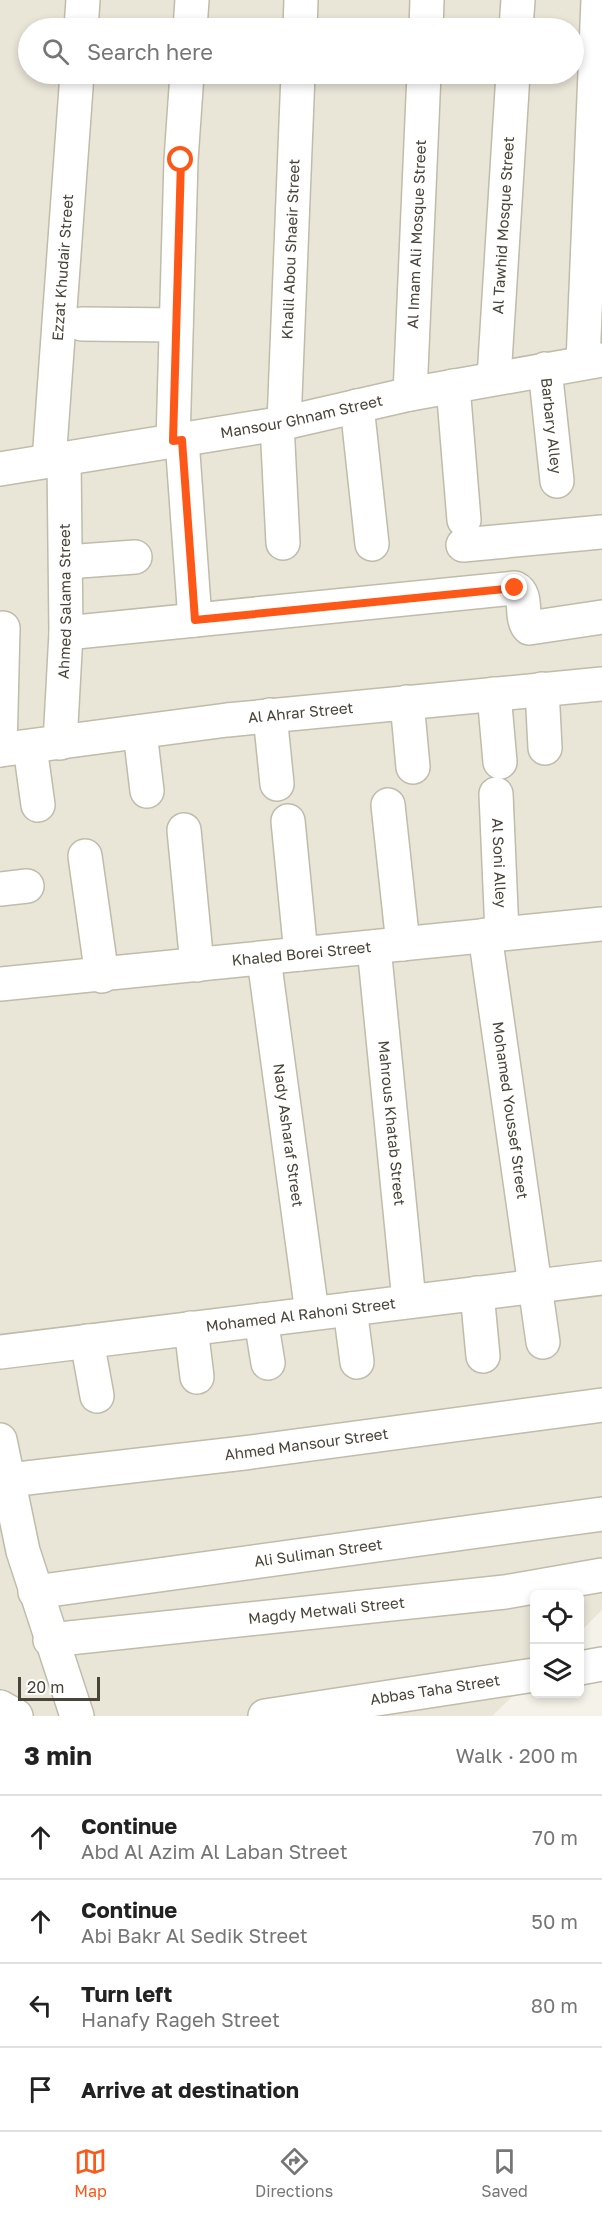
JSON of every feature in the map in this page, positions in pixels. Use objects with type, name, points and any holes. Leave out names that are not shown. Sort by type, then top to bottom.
[{"type":"street","points":[[82,18],[83,0]]},
{"type":"street","points":[[191,18],[192,0]]},
{"type":"street","points":[[300,18],[301,0]]},
{"type":"street","points":[[426,18],[427,0]]},
{"type":"street","points":[[517,18],[518,0]]},
{"type":"street","points":[[592,361],[598,0]]},
{"type":"street","name":"Ezzat Khudair Street","points":[[57,460],[77,84]]},
{"type":"street","points":[[186,84],[181,160],[176,325],[178,441],[195,620]]},
{"type":"street","name":"Khalil Abou Shaeir Street","points":[[283,543],[280,424],[297,84]]},
{"type":"street","name":"Al Imam Ali Mosque Street","points":[[410,394],[424,84]]},
{"type":"street","name":"Al Tawhid Mosque Street","points":[[494,378],[512,84]]},
{"type":"street","points":[[82,324],[176,325]]},
{"type":"street","name":"Mansour Ghnam Street","points":[[0,469],[280,424],[410,394],[592,361]]},
{"type":"street","name":"Barbary Alley","points":[[545,369],[557,481]]},
{"type":"street","points":[[453,386],[464,532],[602,532]]},
{"type":"street","points":[[357,406],[372,544]]},
{"type":"street","name":"Ahmed Salama Street","points":[[23,748],[66,633],[66,562],[57,460]]},
{"type":"street","points":[[66,562],[135,557]]},
{"type":"street","points":[[66,633],[515,588],[522,596],[525,624],[529,628],[602,617]]},
{"type":"street","points":[[3,628],[23,748],[38,805]]},
{"type":"street","name":"Al Ahrar Street","points":[[23,748],[270,716],[602,684]]},
{"type":"street","points":[[542,689],[545,748]]},
{"type":"street","points":[[494,693],[500,762]]},
{"type":"street","points":[[406,702],[413,767]]},
{"type":"street","points":[[270,716],[277,784]]},
{"type":"street","points":[[140,732],[147,791]]},
{"type":"street","name":"Al Soni Alley","points":[[493,934],[496,794]]},
{"type":"street","name":"Mahrous Khatab Street","points":[[388,805],[389,945],[409,1301]]},
{"type":"street","points":[[288,821],[301,954]]},
{"type":"street","points":[[184,830],[197,965]]},
{"type":"street","points":[[85,856],[102,976]]},
{"type":"street","name":"Khaled Borei Street","points":[[0,984],[102,976],[602,924]]},
{"type":"street","name":"Mohamed Youssef Street","points":[[493,934],[543,1342]]},
{"type":"street","name":"Nady Asharaf Street","points":[[264,959],[312,1313]]},
{"type":"street","name":"Mohamed Al Rahoni Street","points":[[0,1352],[602,1278]]},
{"type":"street","points":[[477,1293],[483,1356]]},
{"type":"street","points":[[350,1309],[357,1362]]},
{"type":"street","points":[[261,1320],[268,1363]]},
{"type":"street","points":[[191,1328],[197,1377]]},
{"type":"street","points":[[87,1341],[97,1396]]},
{"type":"street","name":"Ahmed Mansour Street","points":[[4,1478],[244,1453],[602,1405]]},
{"type":"street","points":[[0,1440],[11,1551],[35,1592],[77,1716]]},
{"type":"street","name":"Ali Suliman Street","points":[[35,1592],[602,1514]]},
{"type":"street","name":"Magdy Metwali Street","points":[[50,1640],[505,1592],[602,1575]]},
{"type":"street","points":[[584,1667],[602,1664]]},
{"type":"street","name":"Abbas Taha Street","points":[[265,1716],[530,1676]]},
{"type":"street","points":[[0,1707],[16,1716]]},
{"type":"shaded area","points":[[0,0],[602,0],[602,1610],[584,1628],[584,1590],[530,1590],[530,1679],[492,1716],[0,1716]]},
{"type":"route","points":[[181,160],[173,441],[182,440],[195,620],[515,588]]}]
